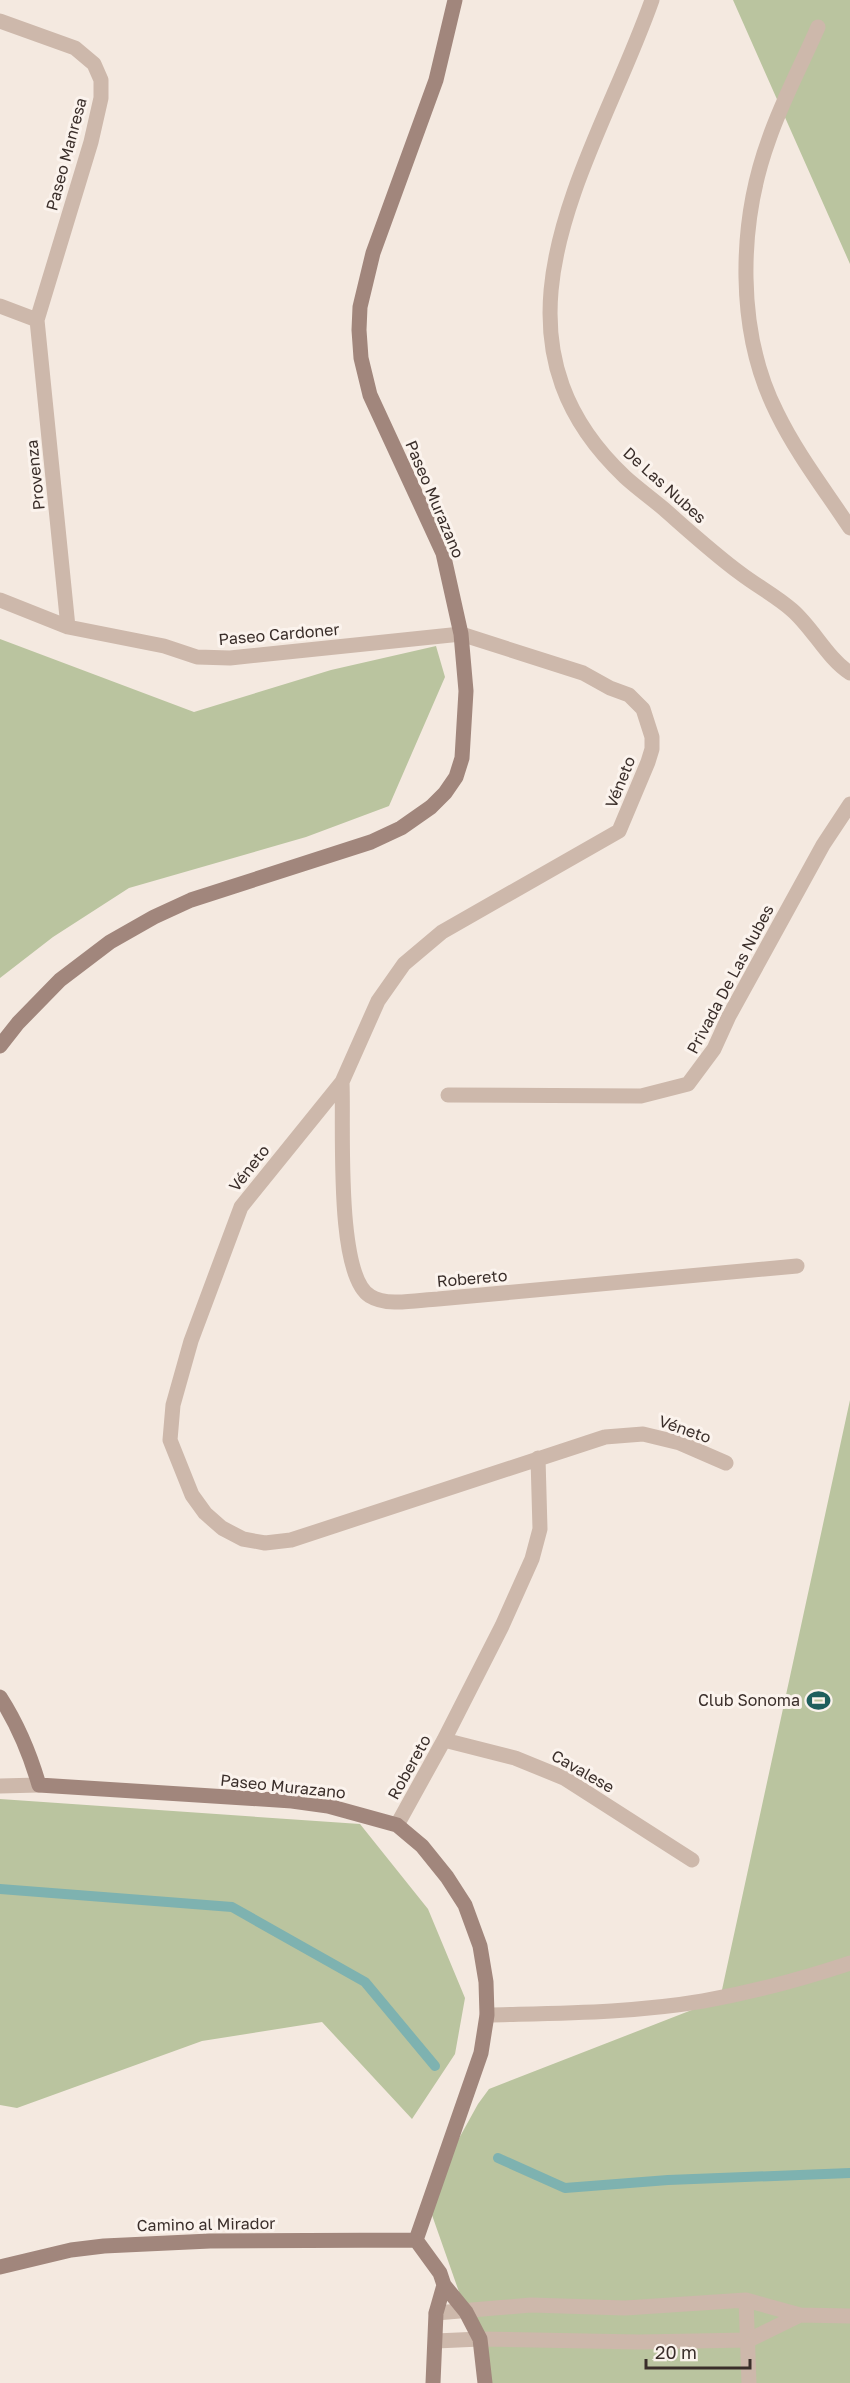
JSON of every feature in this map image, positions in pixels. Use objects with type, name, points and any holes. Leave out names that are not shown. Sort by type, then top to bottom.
[{"type":"street","name":"Paseo Murazano","points":[[0,1046],[18,1023],[60,980],[110,942],[154,917],[191,900],[371,842],[401,828],[430,807],[445,793],[456,777],[462,758],[466,691],[461,634],[443,553],[370,395],[361,358],[359,330],[360,307],[373,253],[436,80],[455,0]]},
{"type":"street","name":"De Las Nubes","points":[[652,0],[585,162],[561,235],[550,284],[549,332],[557,373],[574,412],[596,444],[624,476],[724,561],[793,610],[850,673]]},
{"type":"street","name":"Paseo Manresa","points":[[0,21],[75,48],[94,64],[101,80],[101,98],[91,142],[37,320]]},
{"type":"street","points":[[818,27],[768,140],[752,201],[745,271],[747,318],[758,369],[777,414],[803,458],[850,528]]},
{"type":"street","points":[[0,306],[37,320]]},
{"type":"street","name":"Provenza","points":[[37,320],[68,627]]},
{"type":"street","name":"Paseo Cardoner","points":[[0,600],[68,627],[164,646],[197,657],[230,658],[461,634]]},
{"type":"street","name":"Véneto","points":[[461,634],[583,673],[629,696],[643,710],[652,737],[652,749],[633,801],[618,831],[442,932],[404,964],[378,1001],[342,1082],[241,1207],[191,1341],[173,1405],[170,1440],[192,1495],[205,1513],[222,1528],[243,1539],[265,1543],[291,1540],[605,1437],[643,1434],[680,1443],[726,1463]]},
{"type":"street","name":"Privada De Las Nubes","points":[[448,1095],[641,1096],[688,1084],[714,1049],[729,1016],[812,865],[850,804]]},
{"type":"street","name":"Robereto","points":[[342,1082],[343,1188],[348,1247],[358,1282],[372,1297],[395,1301],[438,1299],[797,1266]]},
{"type":"street","name":"Robereto","points":[[397,1825],[444,1740],[502,1626],[532,1559],[540,1529],[538,1458]]},
{"type":"street","points":[[0,1697],[11,1714],[31,1757],[39,1785],[0,1786]]},
{"type":"street","name":"Cavalese","points":[[444,1740],[515,1758],[564,1778],[692,1860]]},
{"type":"street","name":"Paseo Murazano","points":[[39,1785],[292,1802],[338,1808],[397,1825],[422,1846],[447,1877],[465,1905],[480,1946],[486,1982],[488,2015],[481,2053],[416,2240]]},
{"type":"street","points":[[488,2015],[642,2007],[702,2001],[816,1974],[850,1963]]},
{"type":"street","points":[[416,2240],[440,2273],[444,2285],[466,2312],[480,2339],[485,2383]]},
{"type":"street","name":"Camino al Mirador","points":[[0,2267],[71,2250],[151,2243],[416,2240]]},
{"type":"street","points":[[433,2383],[436,2313],[444,2285]]},
{"type":"street","points":[[436,2313],[531,2305],[625,2308],[746,2300],[800,2315],[850,2316]]},
{"type":"street","points":[[746,2300],[749,2383]]},
{"type":"street","points":[[436,2341],[480,2339],[639,2342],[748,2340],[800,2315]]},
{"type":"green space","points":[[733,0],[850,0],[850,264]]},
{"type":"green space","points":[[0,639],[194,712],[331,670],[436,646],[445,677],[389,806],[306,837],[129,888],[53,937],[0,978]]},
{"type":"green space","name":"Club Sonoma","points":[[850,1400],[850,2383],[491,2383],[426,2198],[478,2104],[489,2089],[720,1999]]},
{"type":"green space","points":[[0,1799],[360,1824],[428,1909],[465,1998],[455,2054],[412,2119],[322,2022],[202,2041],[17,2108],[0,2105]]},
{"type":"waterway","points":[[0,1889],[232,1907],[365,1982],[435,2066]]},
{"type":"waterway","points":[[498,2158],[565,2188],[668,2180],[850,2173]]},
{"type":"place","name":"Club Sonoma","points":[[818,1700]]}]
